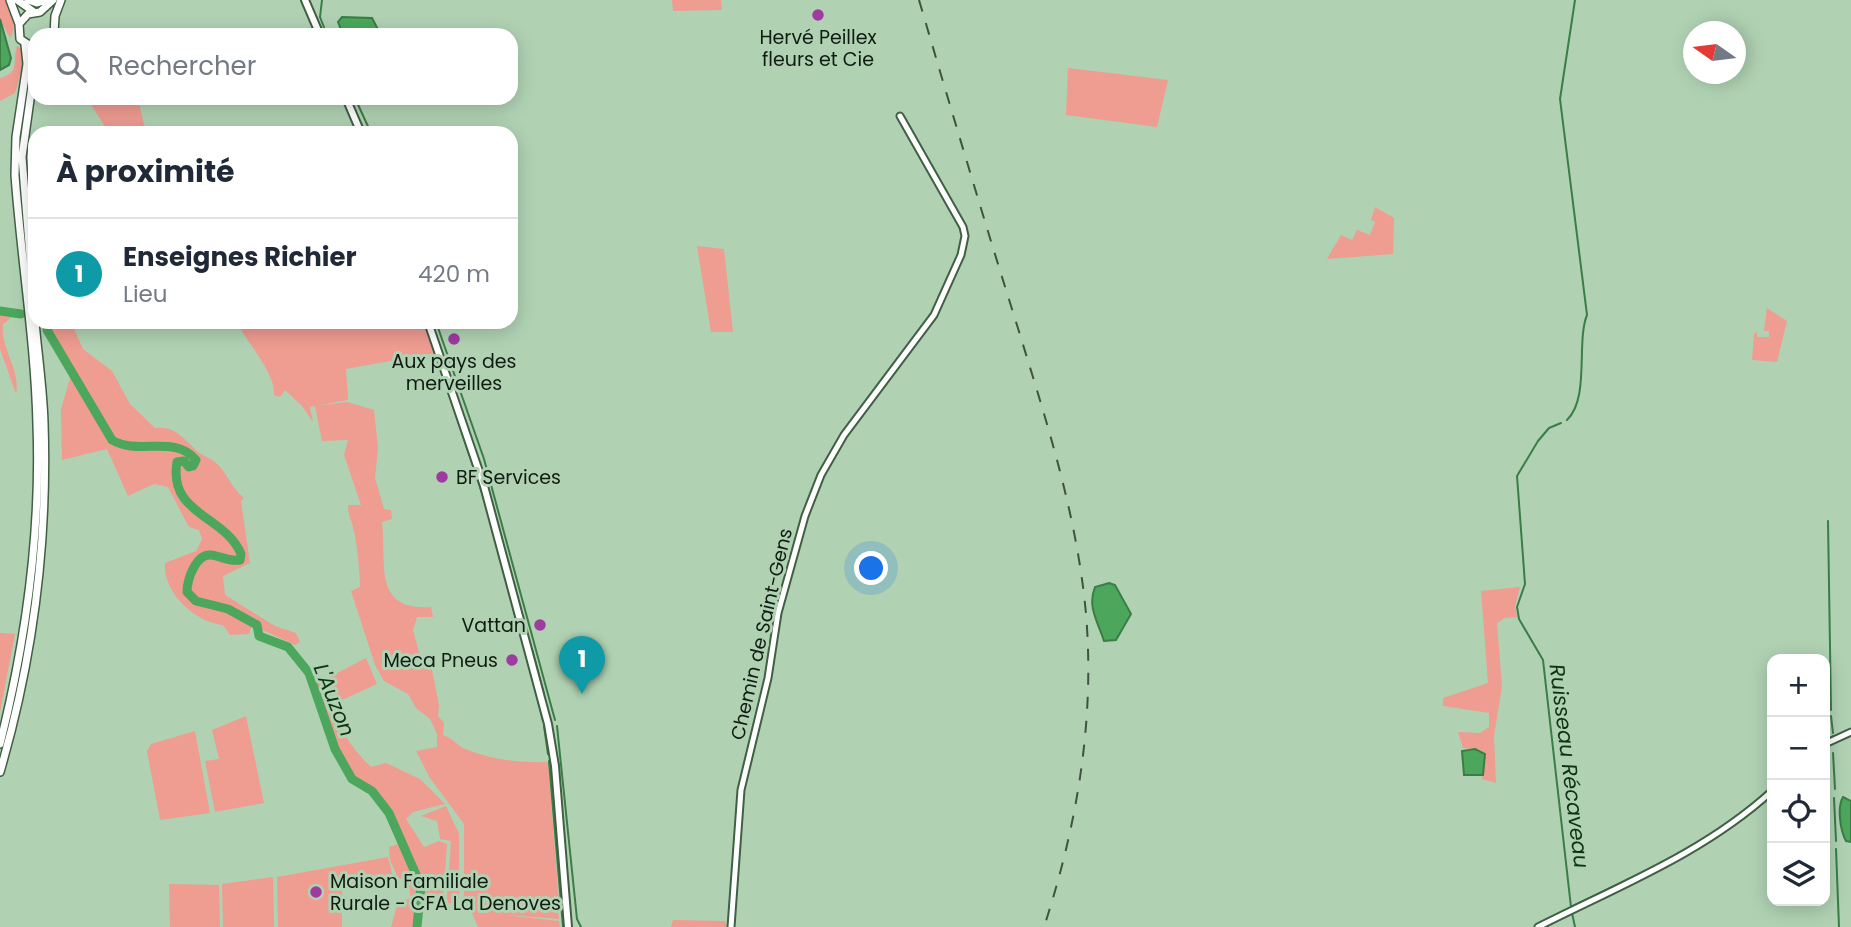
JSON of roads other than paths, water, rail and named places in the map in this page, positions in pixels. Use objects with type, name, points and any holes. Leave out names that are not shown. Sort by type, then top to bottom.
[{"type":"main road","points":[[10,0],[19,24],[18,35],[25,45],[27,64],[15,158],[28,280]]},
{"type":"main road","points":[[18,0],[53,24]]},
{"type":"main road","points":[[26,4],[47,0]]},
{"type":"main road","points":[[19,24],[28,14],[38,12],[53,0]]},
{"type":"main road","points":[[53,28],[61,0]]},
{"type":"main road","points":[[305,0],[317,28]]},
{"type":"main road","points":[[28,264],[22,157],[29,105]]},
{"type":"main road","points":[[349,105],[358,126]]},
{"type":"main road","points":[[0,772],[29,647],[41,551],[44,423],[33,329]]},
{"type":"main road","points":[[0,744],[22,646],[34,554],[37,424],[34,329]]},
{"type":"main road","points":[[430,329],[484,485],[547,716],[555,766],[568,927]]},
{"type":"street","name":"Chemin de Saint-Gens","points":[[731,927],[741,790],[768,678],[778,613],[805,516],[821,475],[844,435],[934,315],[965,242],[963,227],[900,116]]},
{"type":"street","points":[[1830,742],[1851,732]]},
{"type":"street","points":[[1538,927],[1691,851],[1737,822],[1767,795]]},
{"type":"waterway","points":[[322,0],[320,17],[324,28]]},
{"type":"waterway","name":"Ruisseau Récaveau","points":[[1567,420],[1574,410],[1581,384],[1582,340],[1587,315],[1560,99],[1575,0]]},
{"type":"waterway","points":[[358,105],[368,126]]},
{"type":"waterway","name":"L'Auzon","points":[[0,311],[21,314]]},
{"type":"waterway","points":[[438,329],[484,459],[555,720]]},
{"type":"waterway","name":"L'Auzon","points":[[47,330],[112,440],[134,446],[178,448],[196,460],[193,466],[189,467],[184,461],[177,462],[177,480],[181,493],[189,504],[233,541],[241,554],[240,560],[211,555],[201,558],[191,574],[187,592],[196,601],[228,609],[257,625],[259,636],[288,647],[309,673],[335,749],[352,779],[372,791],[389,813],[421,886],[417,927]]},
{"type":"waterway","points":[[451,400],[487,508]]},
{"type":"waterway","name":"Ruisseau Récaveau","points":[[1561,423],[1549,428],[1538,441],[1517,476],[1525,584],[1517,607],[1519,619],[1543,660],[1571,907]]},
{"type":"waterway","points":[[1828,521],[1831,710]]},
{"type":"waterway","points":[[507,581],[516,620]]},
{"type":"waterway","points":[[532,649],[544,694]]},
{"type":"waterway","points":[[532,675],[534,682]]},
{"type":"waterway","points":[[536,691],[543,721]]},
{"type":"waterway","points":[[1831,716],[1833,733]]},
{"type":"waterway","points":[[544,726],[548,754]]},
{"type":"waterway","points":[[557,726],[577,919],[581,927]]},
{"type":"waterway","points":[[1833,753],[1835,789]]},
{"type":"waterway","points":[[549,761],[563,927]]},
{"type":"waterway","points":[[1834,798],[1836,841]]},
{"type":"waterway","points":[[1836,849],[1839,927]]},
{"type":"waterway","points":[[1573,906],[1664,862]]},
{"type":"waterway","name":"Ruisseau Récaveau","points":[[1572,913],[1575,927]]},
{"type":"railway","points":[[919,0],[1049,432],[1068,504],[1082,577],[1088,693],[1081,772],[1066,850],[1044,927]]},
{"type":"place","name":"Hervé Peillex fleurs et Cie","points":[[818,15]]},
{"type":"place","name":"Aux pays des merveilles","points":[[454,339]]},
{"type":"place","name":"BF Services","points":[[442,477]]},
{"type":"place","name":"Vattan","points":[[540,625]]},
{"type":"place","name":"Meca Pneus","points":[[512,660]]},
{"type":"place","name":"Enseignes Richier","points":[[582,694]]},
{"type":"place","name":"Maison Familiale Rurale - CFA La Denoves","points":[[316,892]]}]
